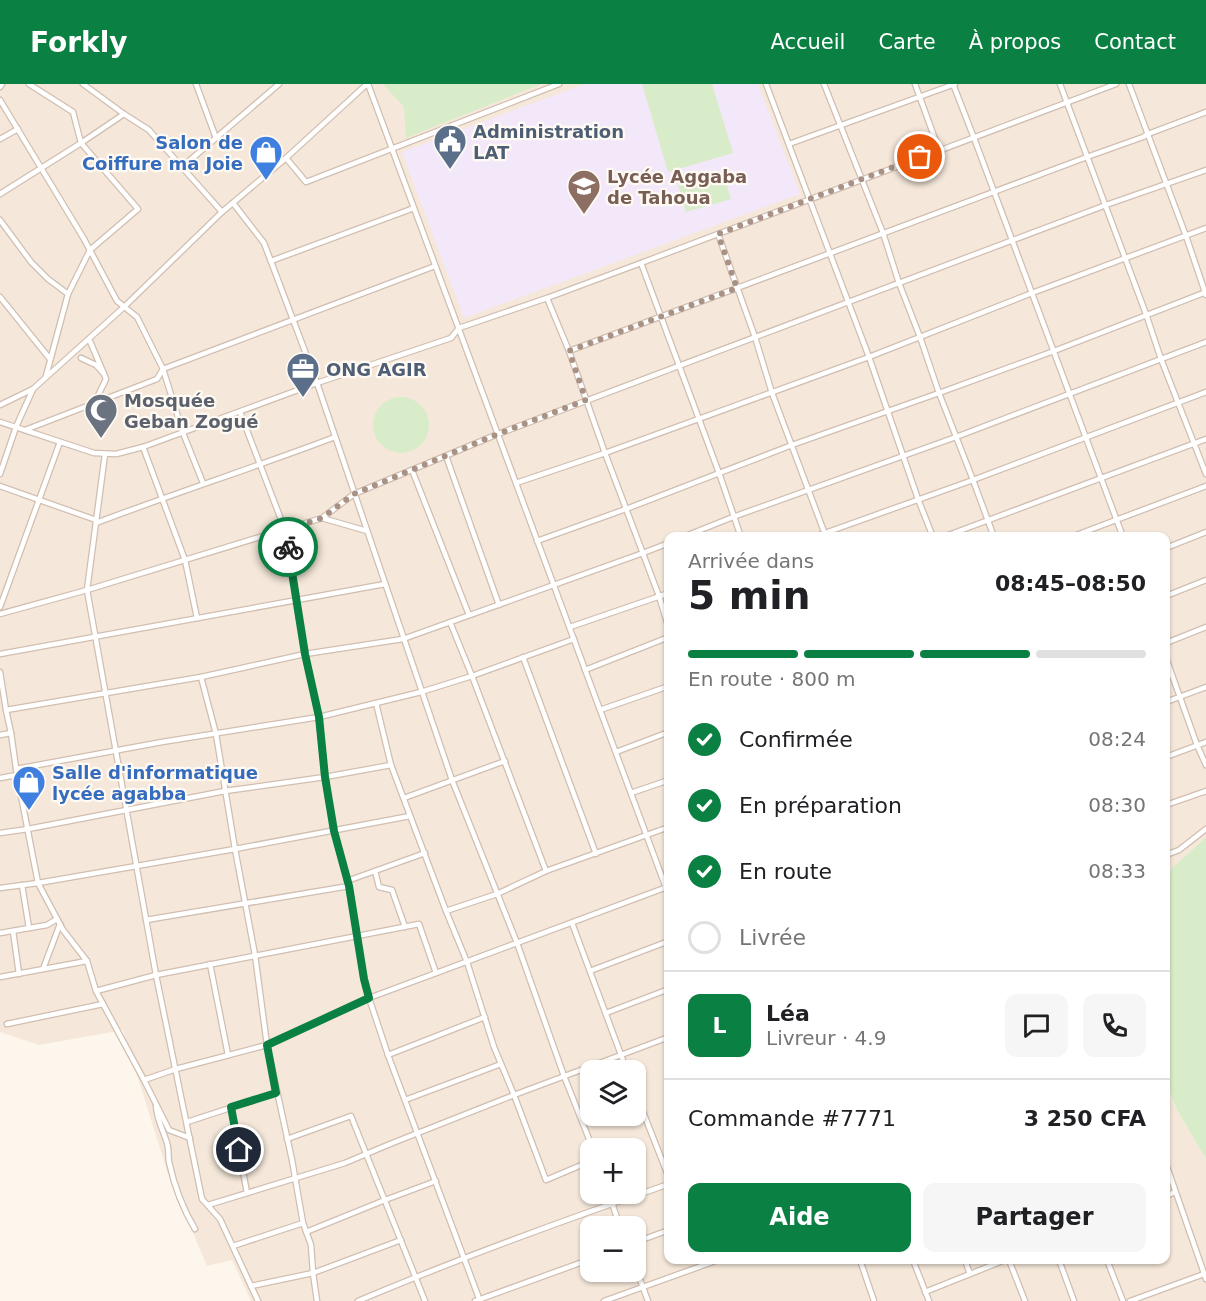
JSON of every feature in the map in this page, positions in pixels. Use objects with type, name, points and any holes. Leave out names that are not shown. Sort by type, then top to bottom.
[{"type":"street","points":[[29,84],[73,112],[81,143],[138,209],[90,250],[68,294],[46,377]]},
{"type":"street","points":[[82,84],[149,130],[222,212]]},
{"type":"street","points":[[195,84],[216,138]]},
{"type":"street","points":[[182,167],[279,84]]},
{"type":"street","points":[[0,405],[33,389],[124,307],[222,212],[286,158],[367,84],[646,835],[664,878]]},
{"type":"street","points":[[286,158],[306,182],[559,84]]},
{"type":"street","points":[[766,84],[849,302],[931,532]]},
{"type":"street","points":[[824,84],[883,233],[939,393],[992,532]]},
{"type":"street","points":[[915,84],[939,150]]},
{"type":"street","points":[[789,144],[954,84],[1121,532]]},
{"type":"street","points":[[1060,84],[1161,360],[1206,474]]},
{"type":"street","points":[[0,422],[94,453],[116,454],[143,447],[317,383],[451,338],[459,328],[547,298],[1116,84]]},
{"type":"street","points":[[537,541],[1206,293],[1129,84]]},
{"type":"street","points":[[0,100],[90,250],[117,302],[137,317],[163,369],[183,433],[203,483]]},
{"type":"street","points":[[569,351],[1206,112]]},
{"type":"street","points":[[0,194],[124,114]]},
{"type":"street","points":[[0,139],[18,129]]},
{"type":"street","points":[[0,614],[87,590],[322,518],[354,494],[498,434],[1106,205],[1206,170]]},
{"type":"street","points":[[233,203],[264,243],[294,320],[452,780],[517,943],[589,1138]]},
{"type":"street","points":[[271,261],[414,208]]},
{"type":"street","points":[[0,220],[31,262],[68,294]]},
{"type":"street","points":[[516,483],[699,420],[1206,228]]},
{"type":"street","points":[[718,234],[755,337],[772,393],[824,532]]},
{"type":"street","points":[[641,263],[739,532]]},
{"type":"street","points":[[24,430],[157,378],[163,369],[435,266]]},
{"type":"street","points":[[0,297],[50,359]]},
{"type":"street","points":[[547,298],[569,351],[604,453],[664,612]]},
{"type":"street","points":[[89,339],[106,379],[95,402]]},
{"type":"street","points":[[695,532],[733,516],[903,457],[1070,395],[1206,342]]},
{"type":"street","points":[[81,358],[96,365],[104,374]]},
{"type":"street","points":[[0,474],[33,389]]},
{"type":"street","points":[[833,532],[1206,392]]},
{"type":"street","points":[[240,412],[285,530],[305,654],[319,717],[325,777],[334,831],[348,884],[369,998],[388,1055],[465,1258],[478,1300],[580,1263]]},
{"type":"street","points":[[0,486],[96,521],[335,437]]},
{"type":"street","points":[[956,532],[1206,439]]},
{"type":"street","points":[[0,607],[60,442]]},
{"type":"street","points":[[143,447],[185,560],[197,618]]},
{"type":"street","points":[[105,454],[87,590],[115,752],[156,975],[202,1198],[220,1219],[258,1301]]},
{"type":"street","points":[[446,456],[499,605]]},
{"type":"street","points":[[412,470],[469,615]]},
{"type":"street","points":[[1085,532],[1206,486]]},
{"type":"street","points":[[322,518],[367,531]]},
{"type":"street","points":[[1170,546],[1206,532]]},
{"type":"street","points":[[6,710],[201,677],[305,654],[404,639],[664,545]]},
{"type":"street","points":[[1170,594],[1206,580]]},
{"type":"street","points":[[0,654],[385,584]]},
{"type":"street","points":[[570,627],[664,595]]},
{"type":"street","points":[[450,622],[546,871]]},
{"type":"street","points":[[1170,641],[1206,627]]},
{"type":"street","points":[[0,778],[16,772],[162,742],[319,717],[421,692],[574,639]]},
{"type":"street","points":[[585,670],[664,639]]},
{"type":"street","points":[[523,657],[596,854]]},
{"type":"street","points":[[1170,669],[1206,765]]},
{"type":"street","points":[[0,672],[16,772],[38,883],[63,930],[87,961],[96,991],[169,1130],[190,1138]]},
{"type":"street","points":[[201,677],[216,734],[244,904],[255,955],[276,1093],[296,1177],[303,1223],[311,1245],[317,1301]]},
{"type":"street","points":[[1170,701],[1206,687]]},
{"type":"street","points":[[600,710],[664,688]]},
{"type":"street","points":[[376,703],[391,765],[467,962],[494,1047],[546,1180],[580,1166]]},
{"type":"street","points":[[0,735],[11,733]]},
{"type":"street","points":[[616,752],[664,734]]},
{"type":"street","points":[[1170,755],[1206,742]]},
{"type":"street","points":[[404,798],[505,761]]},
{"type":"street","points":[[0,832],[28,829],[225,790],[325,777],[391,765]]},
{"type":"street","points":[[631,793],[664,782]]},
{"type":"street","points":[[1170,804],[1206,791]]},
{"type":"street","points":[[0,888],[235,849],[410,816]]},
{"type":"street","points":[[446,911],[497,894],[546,871],[664,829]]},
{"type":"street","points":[[1170,853],[1179,850],[1206,829]]},
{"type":"street","points":[[146,920],[348,884],[375,871],[425,853]]},
{"type":"street","points":[[375,871],[379,887],[392,890],[405,927]]},
{"type":"street","points":[[22,885],[29,928]]},
{"type":"street","points":[[144,1080],[176,1069],[267,1045],[369,998],[664,888]]},
{"type":"street","points":[[0,933],[59,921]]},
{"type":"street","points":[[44,969],[59,921]]},
{"type":"street","points":[[572,923],[623,1060]]},
{"type":"street","points":[[96,991],[156,975],[419,924],[436,973]]},
{"type":"street","points":[[13,931],[19,974]]},
{"type":"street","points":[[590,971],[664,942]]},
{"type":"street","points":[[0,977],[87,961]]},
{"type":"street","points":[[210,964],[228,1055]]},
{"type":"street","points":[[606,1013],[664,990]]},
{"type":"street","points":[[7,1024],[103,1004]]},
{"type":"street","points":[[388,1055],[485,1017]]},
{"type":"street","points":[[208,1205],[296,1177],[313,1174],[367,1155],[514,1095],[664,1039]]},
{"type":"street","points":[[405,1100],[501,1064]]},
{"type":"street","points":[[187,1122],[276,1093]]},
{"type":"street","points":[[156,1103],[157,1116],[167,1144],[174,1182],[195,1228]]},
{"type":"street","points":[[231,1107],[247,1193]]},
{"type":"street","points":[[287,1139],[351,1116],[425,1301]]},
{"type":"street","points":[[646,1119],[664,1165]]},
{"type":"street","points":[[1130,1301],[1205,1276],[1170,1175]]},
{"type":"street","points":[[306,1232],[436,1181]]},
{"type":"street","points":[[646,1192],[664,1186]]},
{"type":"street","points":[[1170,1194],[1176,1192]]},
{"type":"street","points":[[358,1301],[609,1204]]},
{"type":"street","points":[[233,1246],[303,1223]]},
{"type":"street","points":[[646,1238],[664,1232]]},
{"type":"street","points":[[251,1286],[313,1273],[401,1240]]},
{"type":"street","points":[[604,1301],[707,1264]]},
{"type":"street","points":[[861,1264],[874,1301]]},
{"type":"street","points":[[915,1264],[929,1301]]},
{"type":"street","points":[[966,1264],[970,1274]]},
{"type":"street","points":[[926,1292],[996,1264]]},
{"type":"street","points":[[1009,1264],[1024,1301]]},
{"type":"street","points":[[1060,1264],[1074,1301]]},
{"type":"street","points":[[1109,1264],[1123,1301]]},
{"type":"street","points":[[641,1282],[648,1301]]},
{"type":"shaded area","points":[[0,84],[1206,84],[1206,837],[1171,869],[1170,873],[1170,532],[664,532],[664,1264],[1170,1264],[1170,1092],[1177,1110],[1206,1159],[1206,1301],[251,1301],[232,1260],[207,1266],[168,1174],[123,1030],[39,1045],[0,1032]]},
{"type":"shaded area","name":"Lycée Aggaba de Tahoua","points":[[585,84],[758,84],[800,194],[464,318],[402,152]]},
{"type":"green space","points":[[383,84],[541,84],[406,138],[404,107]]},
{"type":"green space","points":[[642,84],[712,84],[733,153],[668,172]]},
{"type":"green space","points":[[723,172],[731,199],[686,212],[678,185]]},
{"type":"green space","points":[[401,397],[412,399],[421,405],[427,414],[429,425],[427,436],[421,445],[412,451],[401,453],[390,451],[381,445],[375,436],[373,425],[375,414],[381,405],[390,399]]},
{"type":"green space","points":[[1206,837],[1206,1159],[1177,1110],[1170,1092],[1171,869]]},
{"type":"way so far","points":[[288,547],[285,530],[322,518],[354,494],[586,400],[569,351],[737,288],[718,234],[920,157]]},
{"type":"place","name":"Administration LAT","points":[[450,170]]},
{"type":"place","name":"Salon de Coiffure ma Joie","points":[[266,181]]},
{"type":"place","name":"Lycée Aggaba de Tahoua","points":[[584,215]]},
{"type":"place","name":"ONG AGIR","points":[[303,398]]},
{"type":"place","name":"Mosquée Geban Zogué","points":[[101,439]]},
{"type":"place","name":"Salle d'informatique lycée agabba","points":[[29,811]]},
{"type":"route","points":[[239,1150],[231,1107],[276,1093],[267,1045],[369,998],[349,886],[334,831],[325,777],[319,717],[305,654],[288,547]]}]
